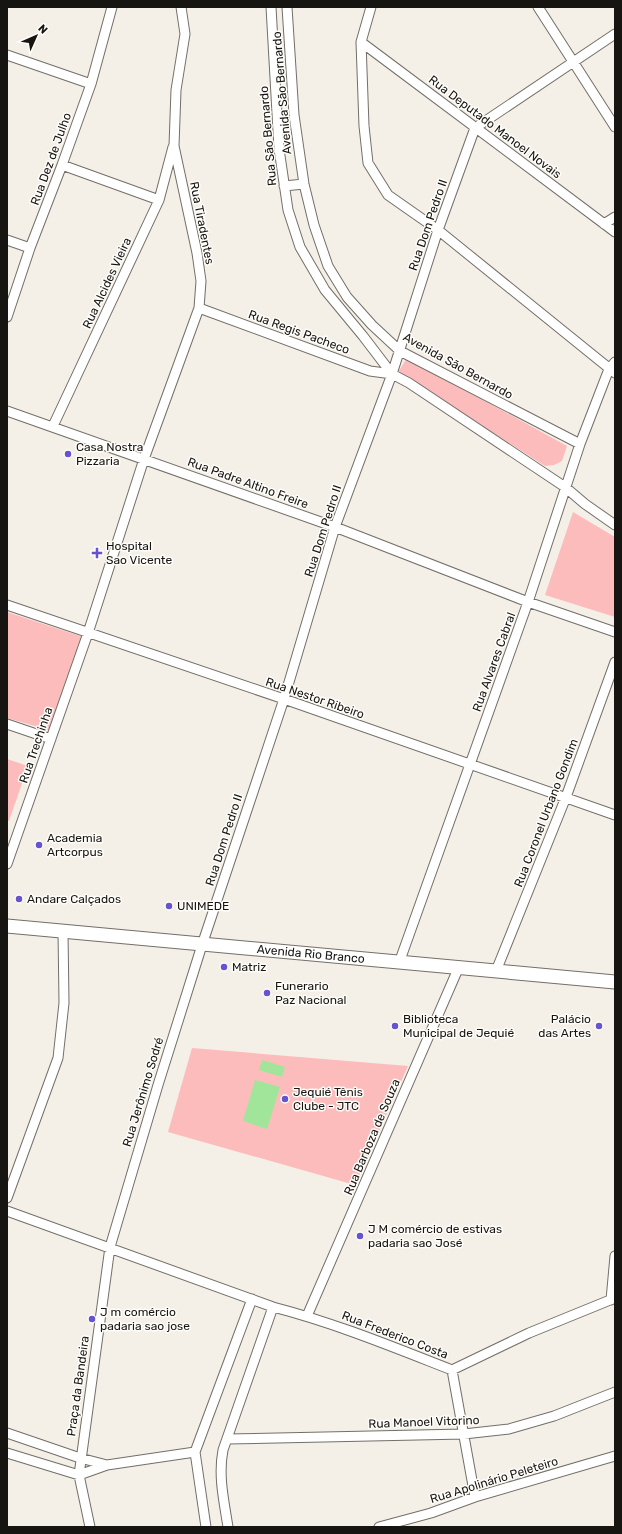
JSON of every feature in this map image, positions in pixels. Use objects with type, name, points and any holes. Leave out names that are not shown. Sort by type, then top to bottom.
[{"type":"main road","name":"Avenida Rio Branco","points":[[7,926],[615,982]]},
{"type":"street","name":"Rua Dez de Julho","points":[[7,317],[30,248],[91,84],[112,7]]},
{"type":"street","name":"Rua Tiradentes","points":[[144,459],[199,308],[200,280],[198,253],[174,146],[176,90],[185,34],[184,18],[181,7]]},
{"type":"street","name":"Rua São Bernardo","points":[[271,7],[279,149],[288,210],[300,247],[325,290],[392,374]]},
{"type":"street","name":"Avenida São Bernardo","points":[[287,7],[294,115],[304,184],[314,225],[328,266],[348,297],[372,326],[400,351],[580,444]]},
{"type":"street","points":[[371,7],[361,42],[362,82],[368,163],[388,195],[438,230],[613,368]]},
{"type":"street","points":[[538,7],[615,127]]},
{"type":"street","points":[[475,128],[615,34]]},
{"type":"street","name":"Rua Deputado Manoel Novais","points":[[361,42],[615,232]]},
{"type":"street","points":[[7,55],[91,84]]},
{"type":"street","name":"Rua Dom Pedro II","points":[[202,945],[284,699],[335,527],[392,374],[438,230],[475,128]]},
{"type":"street","name":"Rua Alcides Vieira","points":[[53,426],[159,200],[174,146]]},
{"type":"street","points":[[62,165],[159,200]]},
{"type":"street","points":[[284,186],[304,184]]},
{"type":"street","points":[[604,224],[615,217]]},
{"type":"street","points":[[7,240],[30,248]]},
{"type":"street","name":"Rua Regis Pacheco","points":[[199,308],[370,371],[392,374]]},
{"type":"street","name":"Rua Alvares Cabral","points":[[399,962],[528,602],[580,444],[613,368]]},
{"type":"street","points":[[392,374],[409,383],[565,487],[585,504],[615,525]]},
{"type":"street","name":"Rua Padre Altino Freire","points":[[7,411],[335,527],[528,602],[615,632]]},
{"type":"street","name":"Rua Trechinha","points":[[7,864],[88,633],[144,459]]},
{"type":"street","name":"Rua Nestor Ribeiro","points":[[7,605],[284,699],[615,815]]},
{"type":"street","name":"Rua Coronel Urbano Gondim","points":[[496,971],[566,797],[615,662]]},
{"type":"street","points":[[7,724],[51,739]]},
{"type":"street","points":[[7,1198],[58,1058],[64,1004],[63,931]]},
{"type":"street","name":"Rua Jerônimo Sodré","points":[[110,1247],[158,1085],[202,945]]},
{"type":"street","name":"Rua Barboza de Souza","points":[[307,1316],[458,968]]},
{"type":"street","name":"Rua Frederico Costa","points":[[7,1211],[273,1307],[307,1316],[374,1339],[452,1370],[529,1333],[613,1299]]},
{"type":"street","name":"Praça da Bandeira","points":[[90,1527],[79,1475],[80,1458],[110,1247]]},
{"type":"street","points":[[613,1299],[615,1256]]},
{"type":"street","points":[[206,1527],[195,1452],[252,1299]]},
{"type":"street","points":[[228,1527],[220,1478],[220,1463],[226,1439],[273,1307]]},
{"type":"street","points":[[452,1370],[475,1497]]},
{"type":"street","name":"Rua Manoel Vitorino","points":[[226,1439],[464,1434],[508,1429],[554,1416],[615,1392]]},
{"type":"street","points":[[7,1433],[80,1458],[106,1465]]},
{"type":"street","points":[[7,1453],[79,1475],[106,1465],[195,1452]]},
{"type":"street","name":"Rua Apolinário Peleteiro","points":[[379,1527],[615,1456]]},
{"type":"shaded area","points":[[407,358],[567,446],[562,461],[554,465],[545,466],[398,372]]},
{"type":"shaded area","points":[[573,512],[615,537],[615,617],[545,595]]},
{"type":"shaded area","points":[[7,612],[83,637],[52,731],[7,718]]},
{"type":"shaded area","points":[[7,759],[28,766],[9,821],[7,820]]},
{"type":"shaded area","name":"Jequié Tênis Clube - JTC","points":[[192,1048],[408,1066],[355,1185],[168,1132]]},
{"type":"shaded area","points":[[262,1060],[285,1067],[282,1077],[259,1070]]},
{"type":"shaded area","points":[[255,1080],[280,1087],[267,1129],[243,1121]]},
{"type":"place","name":"Casa Nostra Pizzaria","points":[[68,454]]},
{"type":"place","name":"Hospital Sao Vicente","points":[[97,553]]},
{"type":"place","name":"Academia Artcorpus","points":[[39,845]]},
{"type":"place","name":"Andare Calçados","points":[[19,899]]},
{"type":"place","name":"UNIMEDE","points":[[169,906]]},
{"type":"place","name":"Matriz","points":[[224,967]]},
{"type":"place","name":"Funerario Paz Nacional","points":[[267,993]]},
{"type":"place","name":"Biblioteca Municipal de Jequié","points":[[395,1026]]},
{"type":"place","name":"Palácio das Artes","points":[[599,1026]]},
{"type":"place","name":"Jequié Tênis Clube - JTC","points":[[285,1099]]},
{"type":"place","name":"J M comércio de estivas padaria sao José","points":[[360,1236]]},
{"type":"place","name":"J m comércio padaria sao jose","points":[[92,1319]]}]
